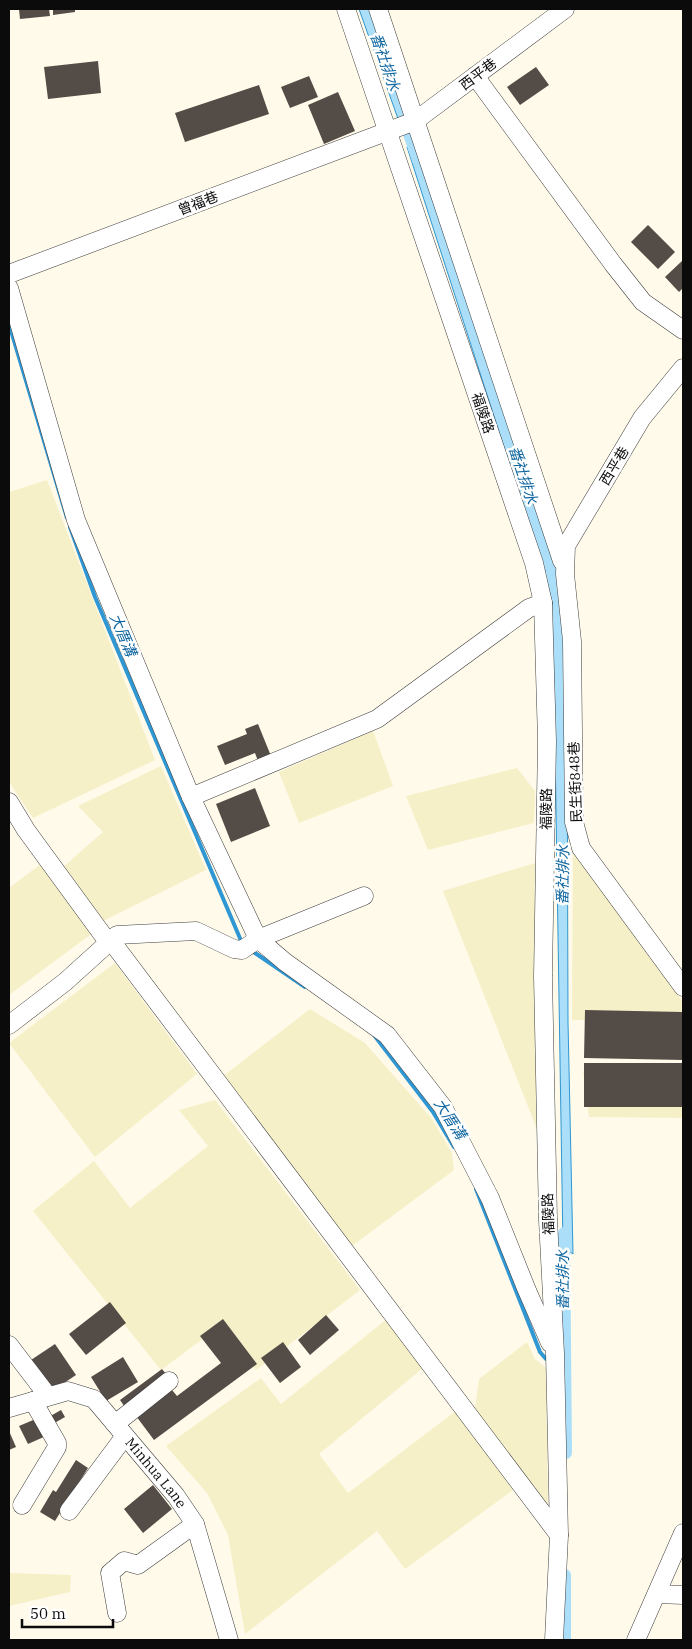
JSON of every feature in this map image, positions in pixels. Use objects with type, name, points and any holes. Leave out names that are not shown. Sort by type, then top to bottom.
[{"type":"street","name":"福陵路","points":[[346,9],[515,507],[543,603],[547,741],[543,985],[548,1220],[555,1353],[559,1535],[554,1640]]},
{"type":"street","points":[[378,9],[565,571],[538,581]]},
{"type":"street","name":"西平巷","points":[[387,132],[415,121],[566,9]]},
{"type":"street","points":[[475,76],[643,302],[683,330]]},
{"type":"street","name":"曾福巷","points":[[9,274],[387,132]]},
{"type":"street","points":[[9,288],[76,520],[191,797],[258,939],[285,962],[387,1036],[444,1107],[490,1198],[526,1288],[555,1353]]},
{"type":"street","name":"西平巷","points":[[565,571],[566,546],[642,418],[683,368]]},
{"type":"street","name":"民生街848巷","points":[[565,571],[572,641],[574,822],[581,848],[683,987]]},
{"type":"street","points":[[191,797],[377,719],[529,608],[543,603]]},
{"type":"street","points":[[9,802],[26,830],[105,938],[112,942],[559,1535]]},
{"type":"street","points":[[9,1025],[65,982],[117,936],[196,931],[234,949],[242,950],[258,939],[364,896]]},
{"type":"street","points":[[9,1345],[40,1398],[57,1443],[57,1447],[22,1505]]},
{"type":"street","points":[[68,1510],[120,1430],[169,1381]]},
{"type":"street","name":"Minhua Lane","points":[[9,1408],[68,1391],[94,1399],[176,1496],[195,1524],[229,1640]]},
{"type":"street","points":[[117,1613],[110,1573],[124,1562],[138,1565],[195,1524]]},
{"type":"street","points":[[636,1640],[683,1533]]},
{"type":"street","points":[[657,1594],[683,1595]]},
{"type":"shaded area","points":[[47,480],[155,760],[33,818],[9,782],[9,492]]},
{"type":"shaded area","points":[[373,731],[393,786],[299,823],[279,772]]},
{"type":"shaded area","points":[[161,766],[206,870],[103,921],[61,869],[103,832],[78,806]]},
{"type":"shaded area","points":[[517,768],[535,791],[534,823],[428,850],[406,796]]},
{"type":"shaded area","points":[[573,845],[683,1002],[683,1021],[572,1020]]},
{"type":"shaded area","points":[[42,863],[94,932],[9,995],[9,888]]},
{"type":"shaded area","points":[[535,863],[540,1137],[443,891]]},
{"type":"shaded area","points":[[115,963],[197,1074],[95,1157],[9,1043]]},
{"type":"shaded area","points":[[310,1009],[365,1043],[432,1119],[452,1153],[454,1170],[348,1249],[217,1081]]},
{"type":"shaded area","points":[[683,1070],[683,1118],[589,1117],[583,1071]]},
{"type":"shaded area","points":[[215,1100],[360,1290],[256,1370],[220,1326],[161,1370],[33,1211],[94,1161],[130,1208],[208,1146],[179,1110]]},
{"type":"shaded area","points":[[387,1319],[423,1368],[319,1454],[348,1493],[457,1410],[513,1490],[405,1569],[377,1531],[245,1634],[228,1535],[207,1493],[166,1446],[261,1378],[281,1404]]},
{"type":"shaded area","points":[[527,1342],[535,1359],[546,1368],[548,1509],[474,1415],[479,1379]]},
{"type":"shaded area","points":[[9,1573],[71,1575],[70,1592],[9,1606]]},
{"type":"water","points":[[359,9],[372,9],[413,126],[402,130]]},
{"type":"water","points":[[417,142],[558,568],[544,571],[407,147]]},
{"type":"water","points":[[560,583],[567,688],[568,1022],[573,1254],[563,1247],[554,684],[549,586]]},
{"type":"building","points":[[19,9],[49,9],[50,16],[20,19]]},
{"type":"building","points":[[53,9],[75,9],[75,12],[53,15]]},
{"type":"building","points":[[98,61],[101,93],[48,99],[44,67]]},
{"type":"building","points":[[536,67],[549,85],[520,105],[507,87]]},
{"type":"building","points":[[309,76],[318,97],[290,108],[281,87]]},
{"type":"building","points":[[259,85],[269,114],[185,142],[175,113]]},
{"type":"building","points":[[338,92],[355,131],[324,144],[308,105]]},
{"type":"building","points":[[648,225],[675,252],[658,269],[631,242]]},
{"type":"building","points":[[683,260],[683,288],[679,292],[665,277]]},
{"type":"building","points":[[258,724],[271,756],[258,761],[255,753],[225,765],[217,746],[247,734],[245,729]]},
{"type":"building","points":[[255,788],[270,826],[231,842],[216,804]]},
{"type":"building","points":[[585,1010],[683,1012],[683,1060],[584,1058]]},
{"type":"building","points":[[584,1063],[683,1063],[683,1107],[584,1107]]},
{"type":"building","points":[[110,1302],[126,1323],[86,1355],[69,1334]]},
{"type":"building","points":[[326,1315],[339,1330],[310,1355],[298,1340]]},
{"type":"building","points":[[223,1319],[257,1364],[154,1440],[136,1416],[172,1390],[177,1396],[221,1363],[200,1336]]},
{"type":"building","points":[[283,1342],[301,1367],[280,1383],[261,1358]]},
{"type":"building","points":[[55,1344],[76,1375],[52,1391],[31,1360]]},
{"type":"building","points":[[123,1357],[138,1382],[106,1401],[91,1377]]},
{"type":"building","points":[[162,1369],[170,1379],[127,1410],[120,1400]]},
{"type":"building","points":[[61,1410],[65,1417],[51,1425],[47,1418]]},
{"type":"building","points":[[38,1418],[46,1436],[28,1444],[19,1426]]},
{"type":"building","points":[[9,1431],[16,1447],[9,1450]]},
{"type":"building","points":[[76,1460],[88,1468],[55,1521],[40,1512],[53,1490],[56,1492]]},
{"type":"building","points":[[153,1485],[172,1509],[143,1533],[124,1509]]},
{"type":"waterway","name":"番社排水","points":[[409,134],[418,160]]},
{"type":"waterway","name":"大厝溝","points":[[9,324],[67,518]]},
{"type":"waterway","name":"大厝溝","points":[[70,527],[95,597],[242,943]]},
{"type":"waterway","name":"番社排水","points":[[549,554],[555,601]]},
{"type":"waterway","name":"大厝溝","points":[[255,953],[305,987]]},
{"type":"waterway","name":"大厝溝","points":[[374,1035],[433,1112],[454,1147]]},
{"type":"waterway","name":"大厝溝","points":[[476,1189],[540,1352],[546,1359]]},
{"type":"waterway","name":"番社排水","points":[[564,1233],[566,1453]]},
{"type":"waterway","name":"番社排水","points":[[565,1575],[565,1640]]}]
